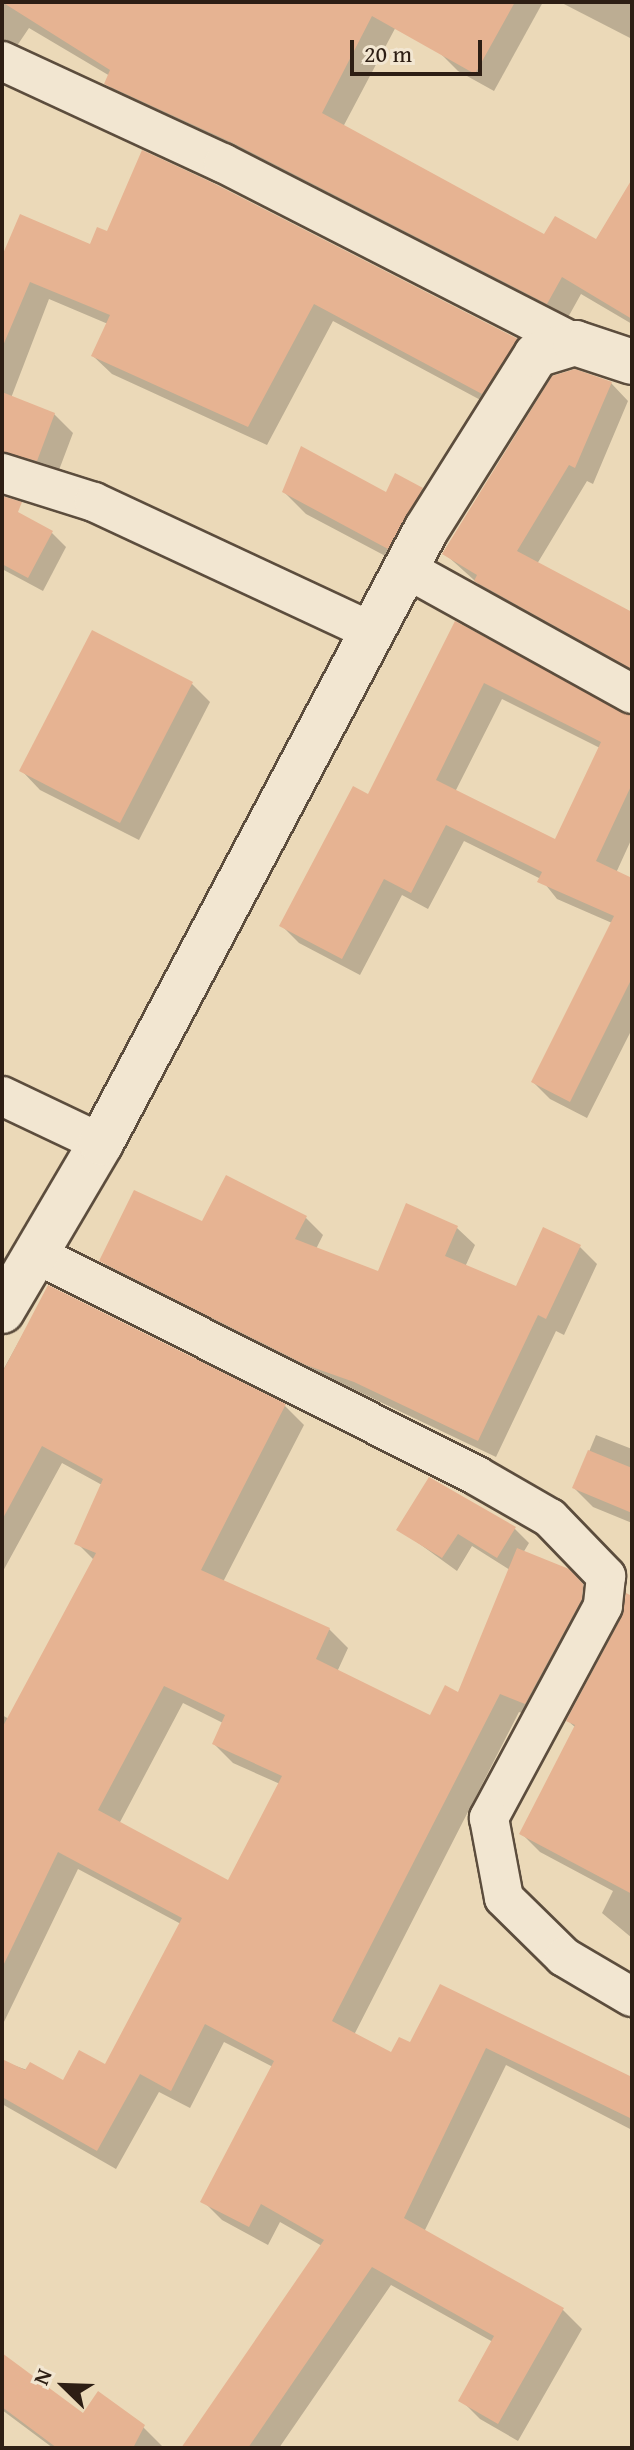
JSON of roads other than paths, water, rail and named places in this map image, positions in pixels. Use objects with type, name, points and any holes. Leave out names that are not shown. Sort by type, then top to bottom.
[{"type":"street","points":[[2,61],[223,163],[575,343],[632,362]]},
{"type":"street","points":[[2,1311],[101,1143],[405,568],[536,355],[575,343]]},
{"type":"street","points":[[2,473],[94,502],[371,631]]},
{"type":"street","points":[[405,568],[632,694]]},
{"type":"street","points":[[2,1096],[101,1143]]},
{"type":"street","points":[[34,1253],[477,1476],[550,1518],[619,1568],[603,1606],[489,1818],[504,1898],[564,1957],[632,1997]]}]
